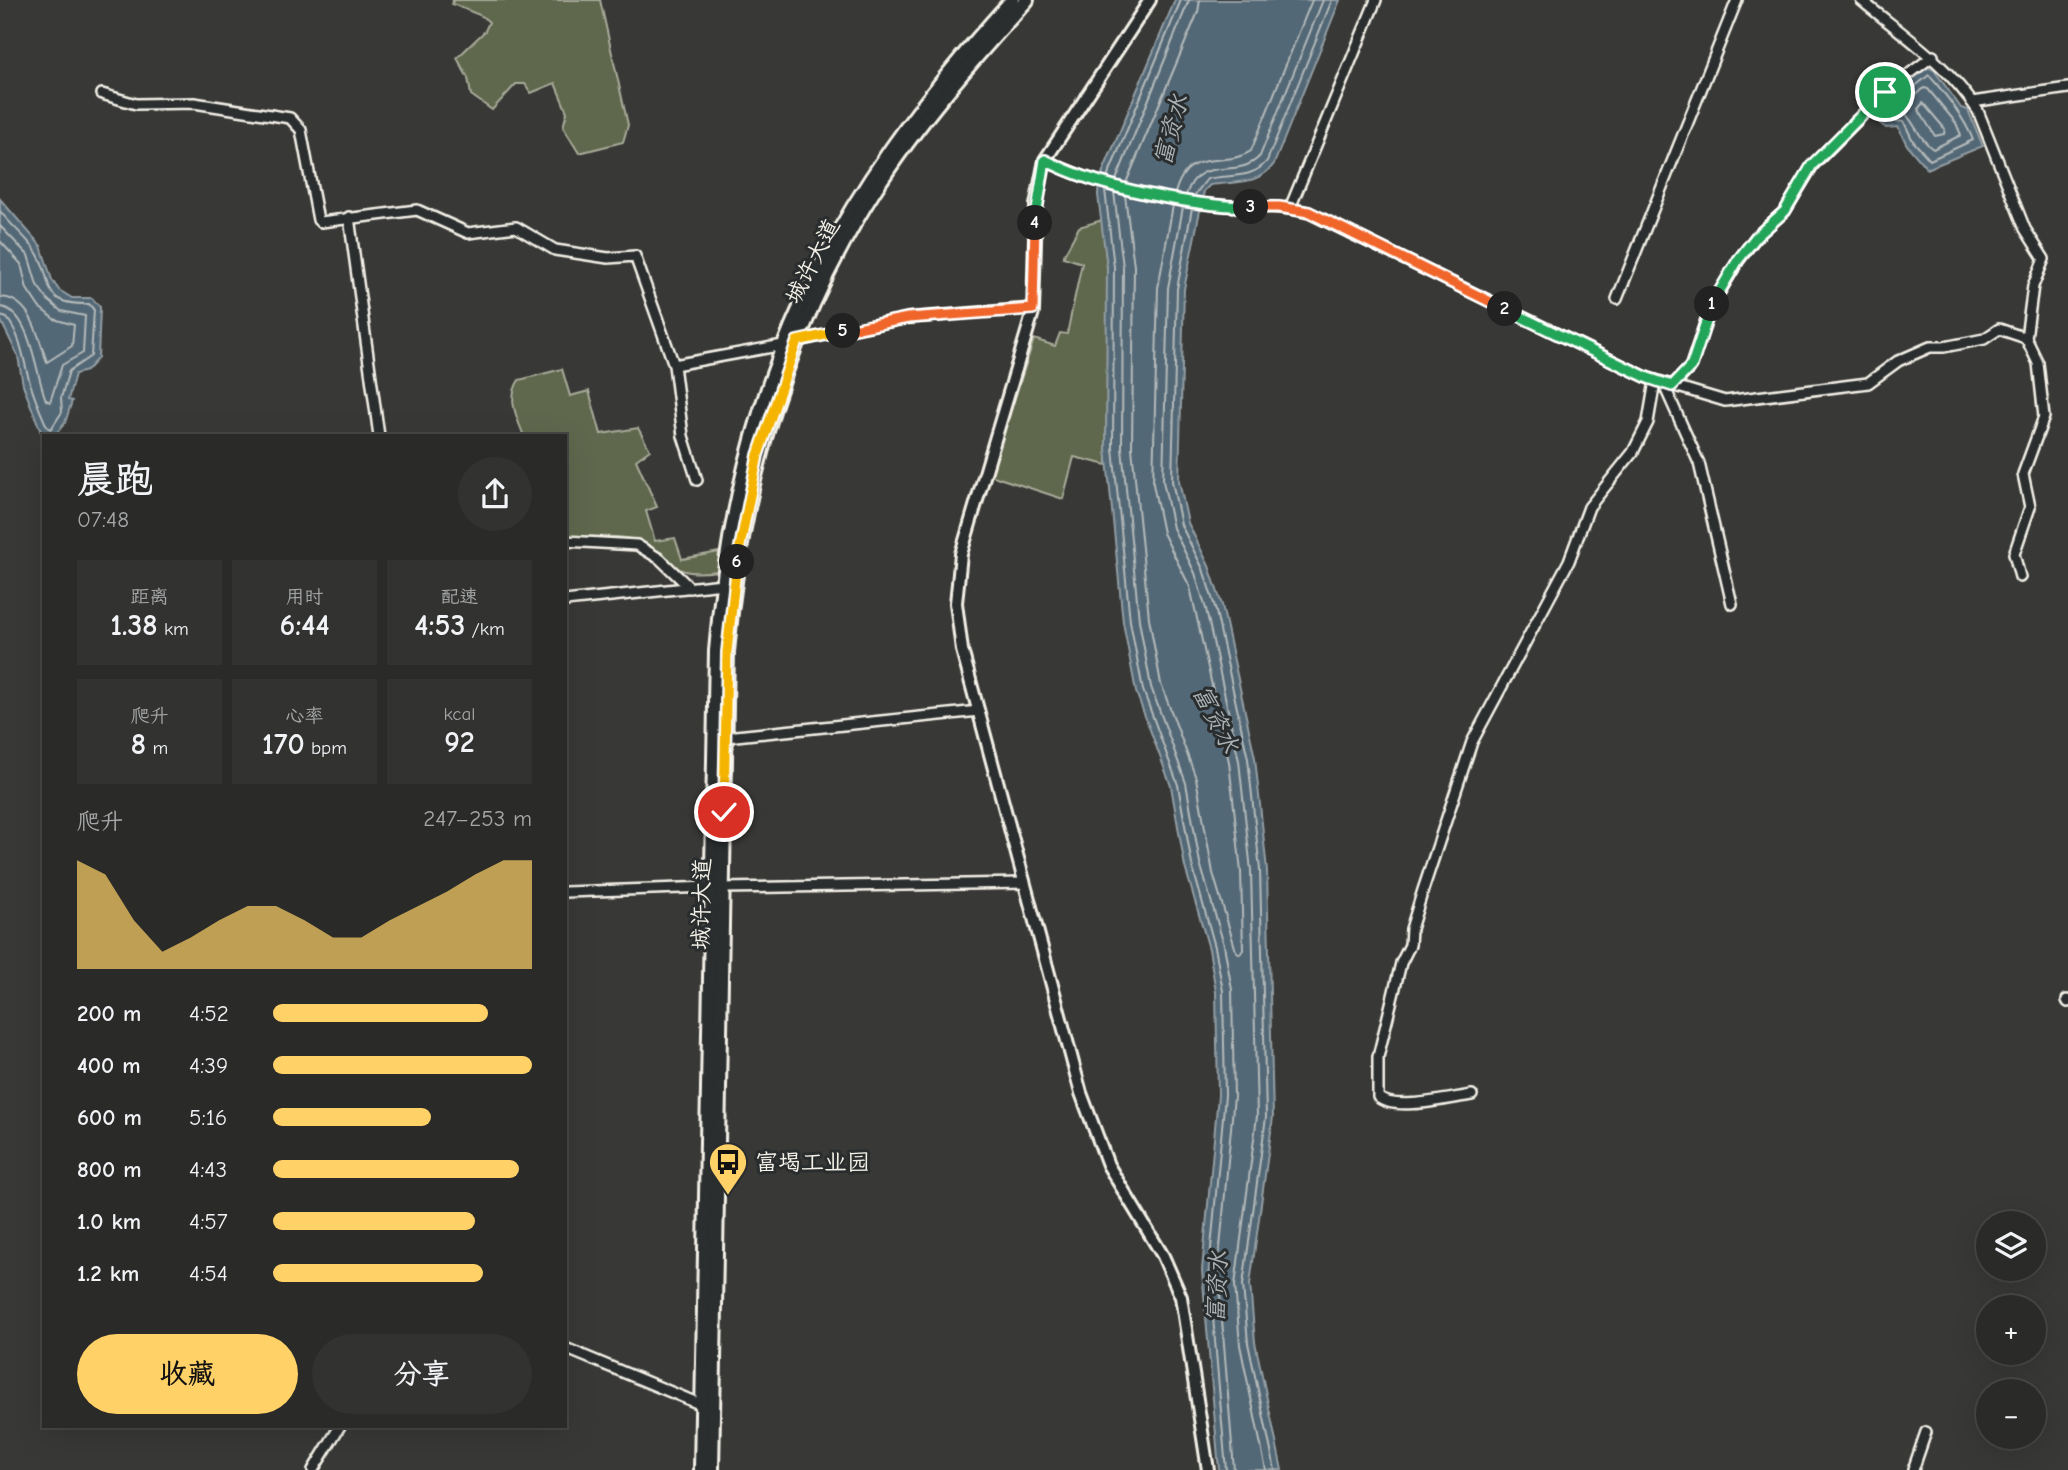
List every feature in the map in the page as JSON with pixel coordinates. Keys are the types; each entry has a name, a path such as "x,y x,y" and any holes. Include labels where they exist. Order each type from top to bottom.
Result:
{"main road":[{"name":"城许大道","path":"712,1470 717,888 716,651 723,584 748,452 783,345 828,248 870,177 936,86 1012,0"},
{"name":"城许大道","path":"701,1470 717,888 731,614 744,517 767,424 797,341 832,265 874,191 953,83 1027,0"}],"street":[{"path":"1150,0 1045,160 1036,205 1033,309 965,536 956,595 959,634 1072,1064 1108,1165 1163,1256 1181,1297 1208,1470"},
{"path":"1290,208 1376,0"},
{"path":"1617,299 1737,0"},
{"path":"1861,0 1933,56 1972,102 2025,229 2044,259 2033,286 2026,338 2038,363 2044,417 2023,474 2030,507 2014,554 2020,577"},
{"path":"1472,1095 1403,1104 1387,1103 1378,1097 1378,1057 1401,963 1408,952 1415,916 1472,742 1569,561 1590,508 1633,452 1664,383 1692,365 1710,308 1738,260 1756,237 1785,211 1812,165 1885,92 1933,56"},
{"path":"1972,102 2068,88"},
{"path":"102,94 136,104 194,103 290,117 301,130 318,220 417,210 467,233 516,227 555,250 608,258 635,256 674,365 683,436 696,480"},
{"path":"1045,160 1097,181 1205,204 1290,208 1329,221 1664,383 1725,401 1838,389 1868,383 1898,361 1930,347 1984,339 1999,329 2026,338"},
{"path":"349,217 379,434"},
{"path":"797,341 908,318 1033,309"},
{"path":"674,365 783,345"},
{"path":"1664,383 1699,463 1732,604"},
{"path":"567,541 638,545 660,559 690,588"},
{"path":"567,601 723,584"},
{"path":"726,737 979,711"},
{"path":"567,892 1025,883"},
{"path":"567,1349 702,1405"},
{"path":"313,1470 339,1428"},
{"path":"1913,1470 1926,1432"}],"green space":[{"path":"453,0 600,0 628,125 623,142 579,153 563,127 567,112 555,83 531,93 525,84 516,84 492,110 471,95 468,78 457,58 485,31 489,22 482,16 452,4"},
{"path":"1102,220 1107,267 1107,465 1074,457 1063,499 990,475 1034,339 1055,346 1060,333 1067,334 1082,263 1063,257 1079,227"},
{"path":"562,369 570,396 589,391 601,434 638,428 650,450 636,460 657,507 646,511 655,541 675,538 682,559 719,552 717,571 687,572 671,564 650,546 638,541 611,537 567,536 567,434 523,434 513,400 519,380"}],"water":[{"name":"富资水","path":"1175,0 1340,0 1274,164 1261,176 1210,185 1204,191 1184,289 1179,481 1188,523 1209,566 1222,605 1255,758 1267,870 1273,1117 1250,1284 1255,1342 1282,1470 1219,1470 1202,1270 1218,1095 1216,992 1209,949 1185,867 1171,786 1136,692 1123,622 1106,449 1107,267 1098,195 1099,181"},
{"path":"1928,67 1934,70 1961,108 1968,110 1983,146 1927,169 1907,145 1898,127 1886,128 1871,116 1874,109"},
{"path":"0,199 41,246 52,280 59,290 72,298 92,298 100,307 98,358 86,371 75,374 68,400 72,401 65,423 56,434 41,432 23,385 18,356 0,319"}],"place":[{"name":"富堨工业园","path":"728,1196"}],"route":[{"path":"724,812 727,652 739,547 758,455 797,341 908,318 1033,309 1036,205 1045,160 1064,170 1097,181 1205,204 1279,207 1309,212 1497,306 1648,378 1672,386 1692,365 1710,308 1738,260 1756,237 1785,211 1812,165 1832,142 1885,92"}]}
